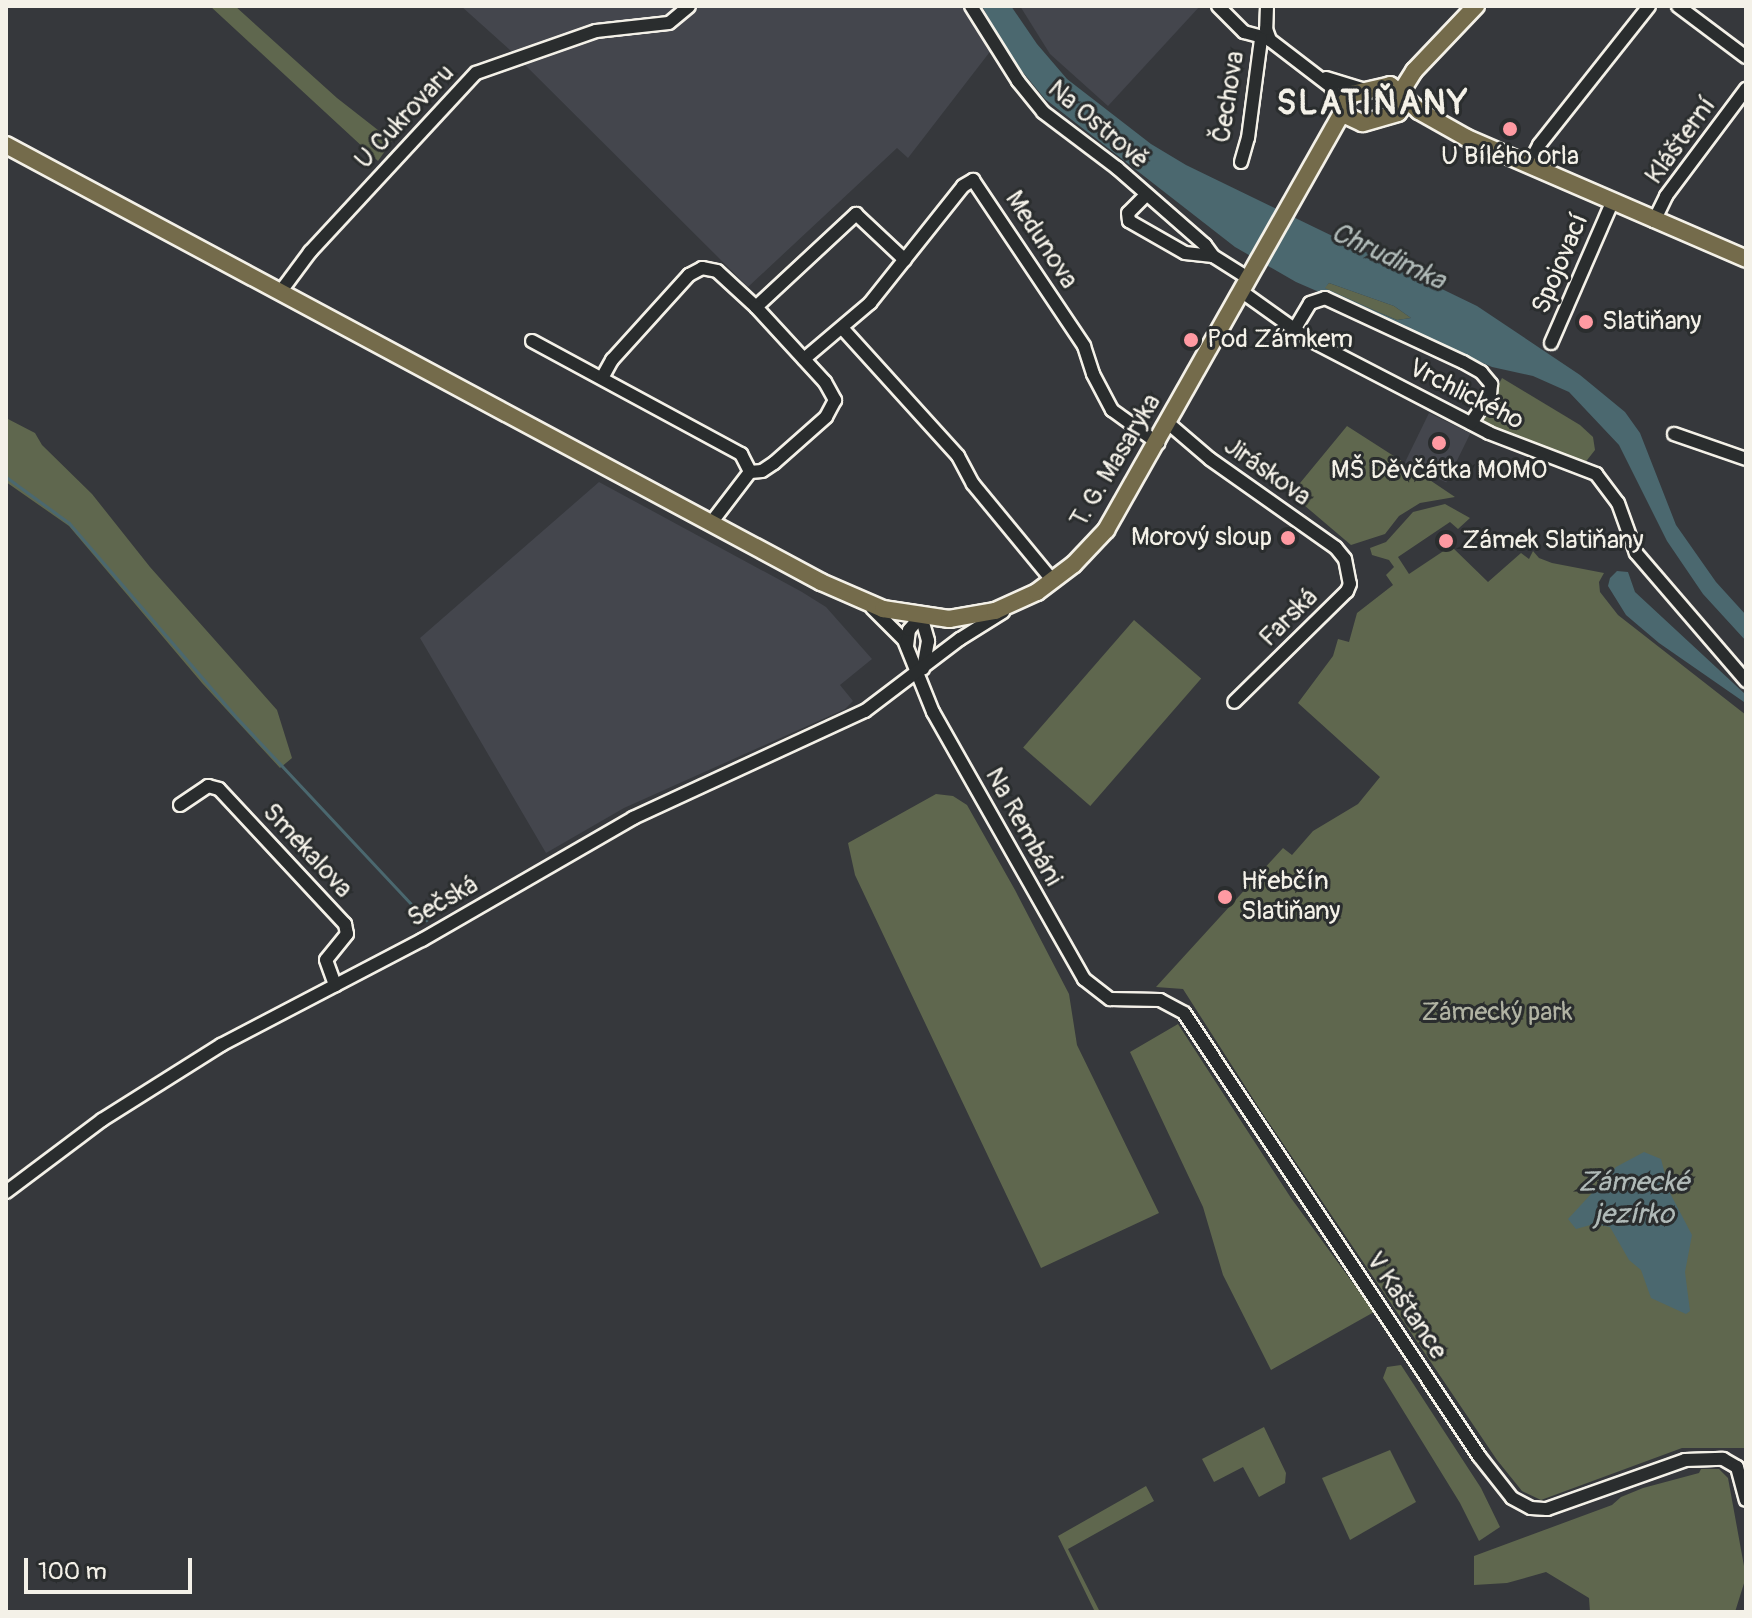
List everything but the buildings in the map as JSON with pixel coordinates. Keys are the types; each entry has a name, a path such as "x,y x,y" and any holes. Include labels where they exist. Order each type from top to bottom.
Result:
{"main road":[{"path":"1384,118 1400,112 1409,77 1476,6"},
{"path":"1372,89 1397,75 1460,22"},
{"name":"T. G. Masaryka","path":"6,145 855,599 921,616 977,616 1037,592 1100,538 1158,443 1352,94 1393,85 1419,111 1467,138 1746,259"},
{"path":"1344,108 1351,120 1362,123"},
{"name":"T. G. Masaryka","path":"1308,178 1344,134 1362,123 1403,118 1467,138"}],"street":[{"name":"U Cukrovaru","path":"281,291 310,252 476,73 596,31 669,23 689,6"},
{"name":"Na Ostrově","path":"971,6 998,52 1036,104 1146,195 1213,256 1247,281"},
{"path":"1218,6 1244,32 1265,38 1333,89 1344,108"},
{"name":"Čechova","path":"1241,162 1265,38 1267,6"},
{"path":"1528,166 1539,145 1649,6"},
{"path":"1678,6 1746,57"},
{"path":"1304,66 1343,85 1372,89"},
{"name":"Klášterní","path":"1654,221 1666,196 1746,89"},
{"name":"Medunova","path":"804,359 870,303 963,186 974,181 1084,346 1096,380 1114,413 1158,443"},
{"name":"Na Ostrově","path":"1146,195 1128,213 1129,221 1185,253 1213,256"},
{"name":"Spojovací","path":"1551,343 1612,203"},
{"path":"756,307 856,214 905,260"},
{"path":"602,378 612,360 698,270 717,271 756,307 829,387 835,405 774,463 762,471 750,472"},
{"name":"Vrchlického","path":"1247,281 1294,330 1515,445 1570,462 1601,478 1618,503 1640,558 1746,681"},
{"path":"1294,330 1310,303 1325,298 1463,362 1481,372 1491,384 1490,395 1471,423"},
{"path":"843,329 958,456 971,481 1053,581"},
{"path":"532,341 740,453 748,461 750,472 711,523"},
{"name":"Jiráskova","path":"1168,423 1210,459 1343,554"},
{"path":"1674,434 1742,458"},
{"name":"Farská","path":"1234,702 1347,591 1349,579 1343,554"},
{"name":"Sečská","path":"6,1192 154,1085 422,940 633,818 853,717 919,672 966,634 1037,592"},
{"path":"855,599 882,615 899,632 919,672"},
{"path":"908,649 908,634 921,616"},
{"path":"919,672 928,645 921,616"},
{"name":"Na Rembáni","path":"919,672 933,712 1079,973 1100,995"},
{"name":"Smekalova","path":"180,805 204,787 215,787 345,924 347,934 326,960 335,985"},
{"name":"V Kaštance","path":"1100,995 1116,1000 1160,1000 1184,1013 1479,1456 1516,1502 1531,1508 1555,1507 1654,1469 1699,1458 1723,1459 1741,1464"},
{"path":"1741,1464 1746,1500"}],"shaded area":[{"path":"461,6 966,6 993,53 989,53 908,158 897,148 748,287 510,50"},
{"path":"1020,6 1200,6 1108,106 1050,54"},
{"name":"MŠ Děvčátka MOMO","path":"1429,413 1470,433 1446,483 1405,462"},
{"path":"599,482 826,607 872,659 840,685 853,701 845,709 624,808 546,853 420,638"}],"green space":[{"path":"210,6 235,6 337,98 392,141 378,161"},
{"path":"1329,283 1394,306 1411,318 1397,320 1378,312 1324,288"},
{"path":"1502,378 1580,425 1593,437 1595,450 1584,464 1479,423"},
{"path":"6,418 35,433 42,445 92,494 150,567 277,710 292,758 280,768 202,683 69,526 6,482"},
{"path":"1347,426 1455,497 1420,503 1399,516 1385,534 1351,545 1291,494"},
{"name":"Zámecký park","path":"1445,504 1470,518 1458,529 1450,522 1398,557 1409,574 1451,546 1488,582 1521,553 1529,559 1533,551 1539,558 1552,563 1604,573 1599,582 1600,592 1618,615 1746,715 1746,1448 1682,1448 1541,1500 1522,1491 1497,1460 1261,1111 1183,989 1156,987 1283,848 1292,855 1313,831 1358,804 1380,777 1298,703 1333,656 1338,639 1349,642 1357,613 1393,585 1386,575 1394,567 1389,560 1372,555 1370,548 1386,542 1413,512"},
{"path":"1134,620 1201,678 1090,806 1023,748"},
{"path":"936,794 953,796 967,805 1015,890 1069,994 1077,1045 1159,1213 1041,1268 855,875 848,843"},
{"path":"1178,1024 1291,1198 1374,1312 1271,1370 1223,1275 1203,1207 1130,1052"},
{"path":"1401,1365 1481,1488 1500,1527 1479,1541 1460,1503 1383,1378 1387,1367"},
{"path":"1264,1427 1286,1473 1285,1483 1259,1497 1243,1467 1214,1482 1202,1459"},
{"path":"1390,1450 1416,1502 1350,1540 1322,1478"},
{"path":"1701,1469 1719,1469 1728,1478 1746,1577 1735,1612 1590,1612 1589,1598 1546,1572 1507,1583 1474,1585 1474,1556 1612,1505 1621,1497 1643,1488 1699,1473"},
{"path":"1146,1486 1154,1501 1068,1549 1100,1612 1095,1612 1058,1536"}],"water":[{"path":"982,6 1011,6 1037,44 1067,79 1151,144 1186,165 1477,306 1580,375 1625,412 1640,433 1676,525 1716,582 1746,615 1746,641 1703,594 1667,541 1619,445 1569,392 1533,376 1492,367 1296,282 1235,247 1045,99 1011,58","holes":["1329,283 1394,306 1411,318 1397,320 1325,288"]},
{"path":"1617,571 1628,572 1635,592 1745,694 1744,702 1659,643 1626,615 1608,586 1610,578"},
{"name":"Zámecké jezírko","path":"1644,1152 1661,1159 1670,1193 1692,1235 1685,1272 1690,1311 1686,1314 1651,1298 1641,1270 1629,1260 1610,1227 1594,1224 1576,1229 1568,1219 1616,1167"}],"waterway":[{"path":"6,477 69,523 237,718 426,920"}],"place":[{"name":"U Bílého orla","path":"1510,129"},
{"name":"Slatiňany","path":"1586,322"},
{"name":"Pod Zámkem","path":"1191,340"},
{"name":"MŠ Děvčátka MOMO","path":"1439,443"},
{"name":"Morový sloup","path":"1288,538"},
{"name":"Zámek Slatiňany","path":"1446,541"},
{"name":"Hřebčín Slatiňany","path":"1225,897"}],"district":[{"name":"SLATIŇANY","path":"1373,104"}],"water label":[{"name":"Chrudimka","path":"1388,257"}]}
